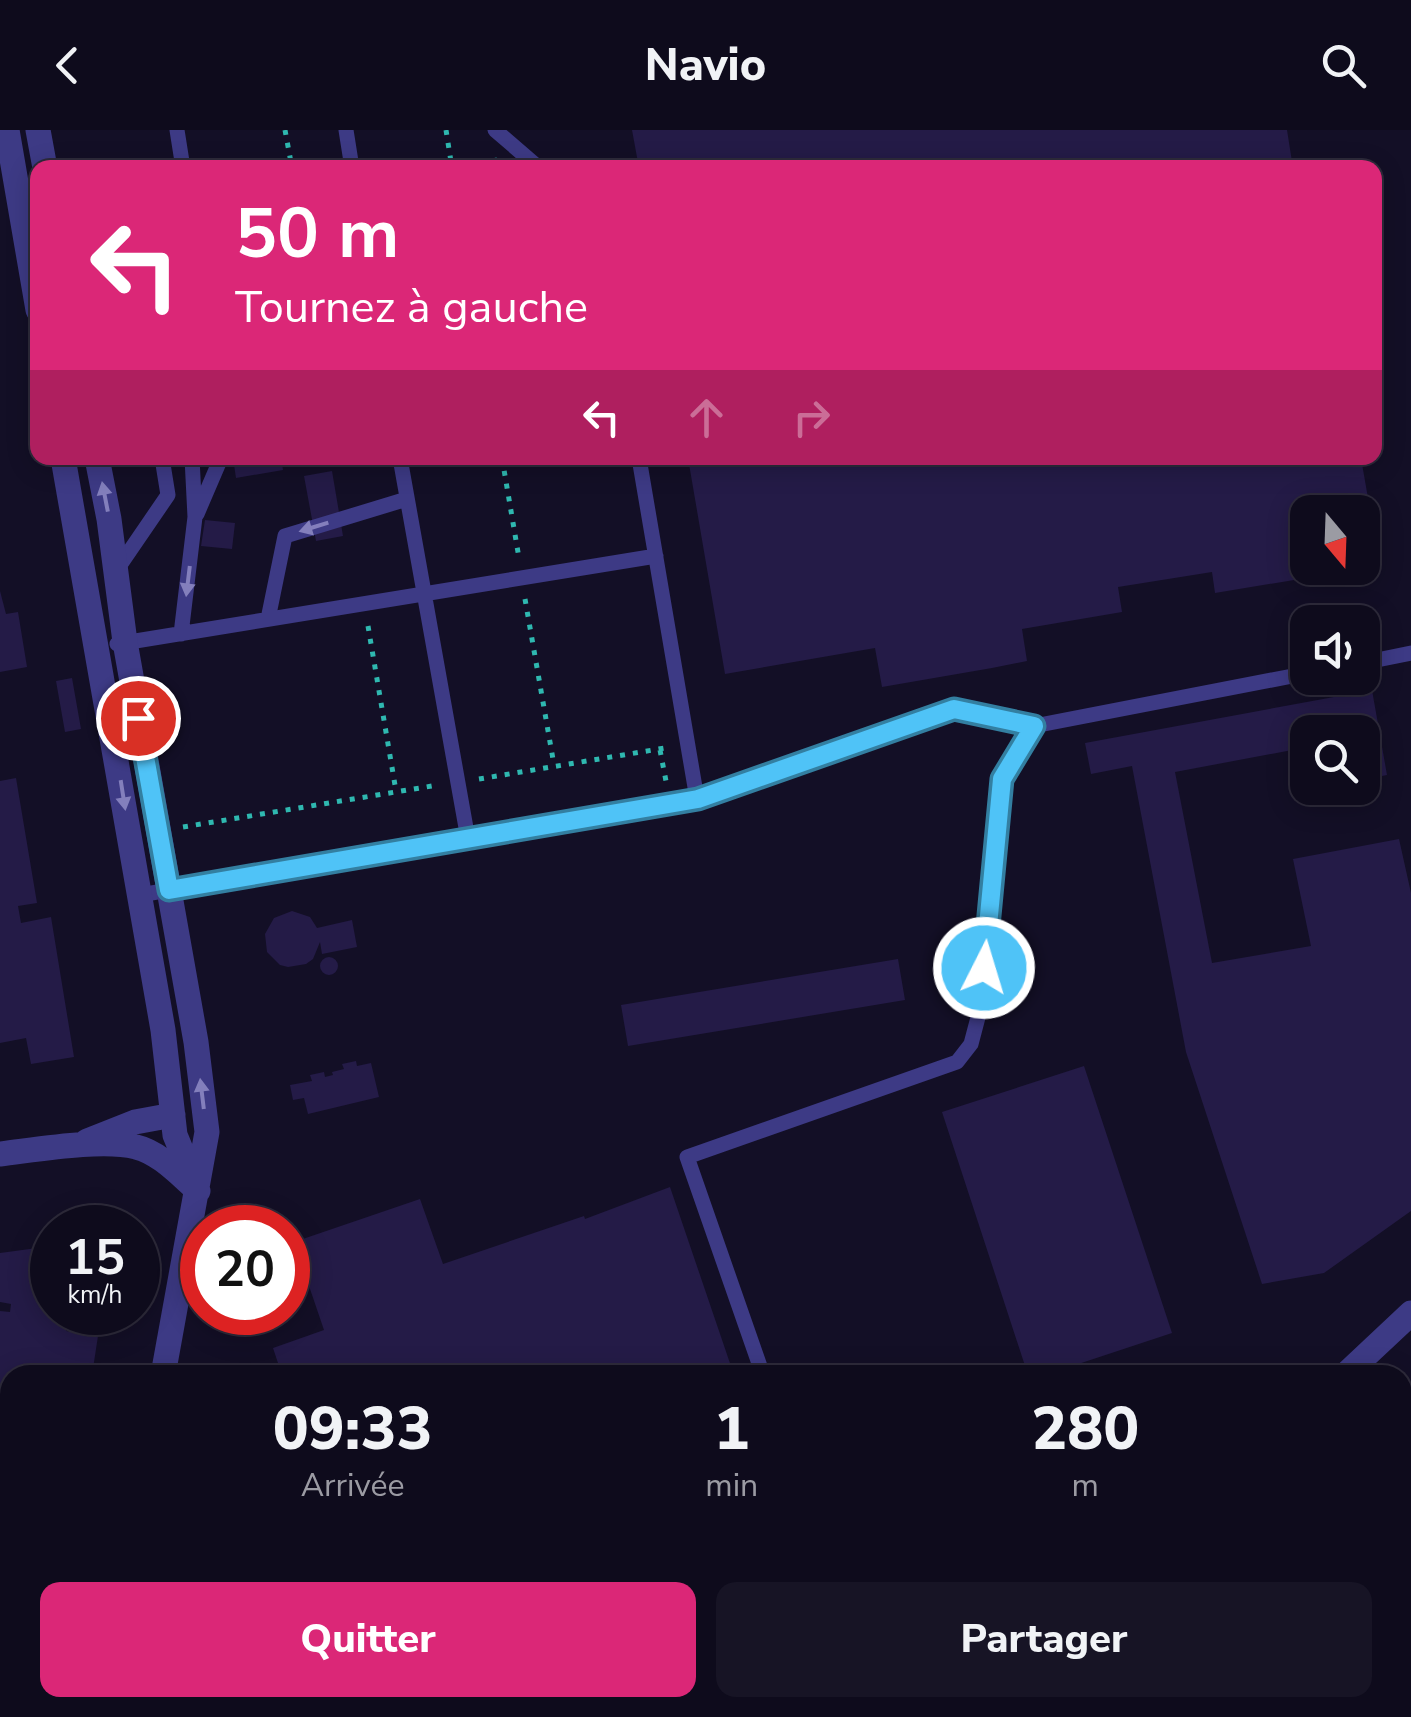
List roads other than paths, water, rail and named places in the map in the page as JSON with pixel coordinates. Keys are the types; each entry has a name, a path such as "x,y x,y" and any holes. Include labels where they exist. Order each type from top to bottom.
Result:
{"street":[{"path":"7,130 30,262"},
{"path":"38,130 44,160"},
{"path":"64,465 163,1030 175,1135 198,1191"},
{"path":"98,465 124,642 196,1042 207,1132 165,1365"},
{"path":"78,1145 135,1122 173,1115"},
{"path":"0,1154 78,1145 136,1146 161,1159 198,1191"},
{"path":"1356,1365 1411,1313"}],"lane":[{"path":"177,130 182,160"},
{"path":"346,130 351,160"},
{"path":"495,130 531,160"},
{"path":"116,571 168,495 163,465"},
{"path":"181,634 195,517 192,465"},
{"path":"195,517 217,465"},
{"path":"401,465 468,839"},
{"path":"640,465 698,799"},
{"path":"268,620 284,536 408,499"},
{"path":"98,647 656,556"},
{"path":"1380,660 1411,654"},
{"path":"140,896 698,799 954,709 1034,726 1290,676"},
{"path":"760,1365 687,1157 957,1062 971,1044 980,1006 1002,779 1034,726"}]}
